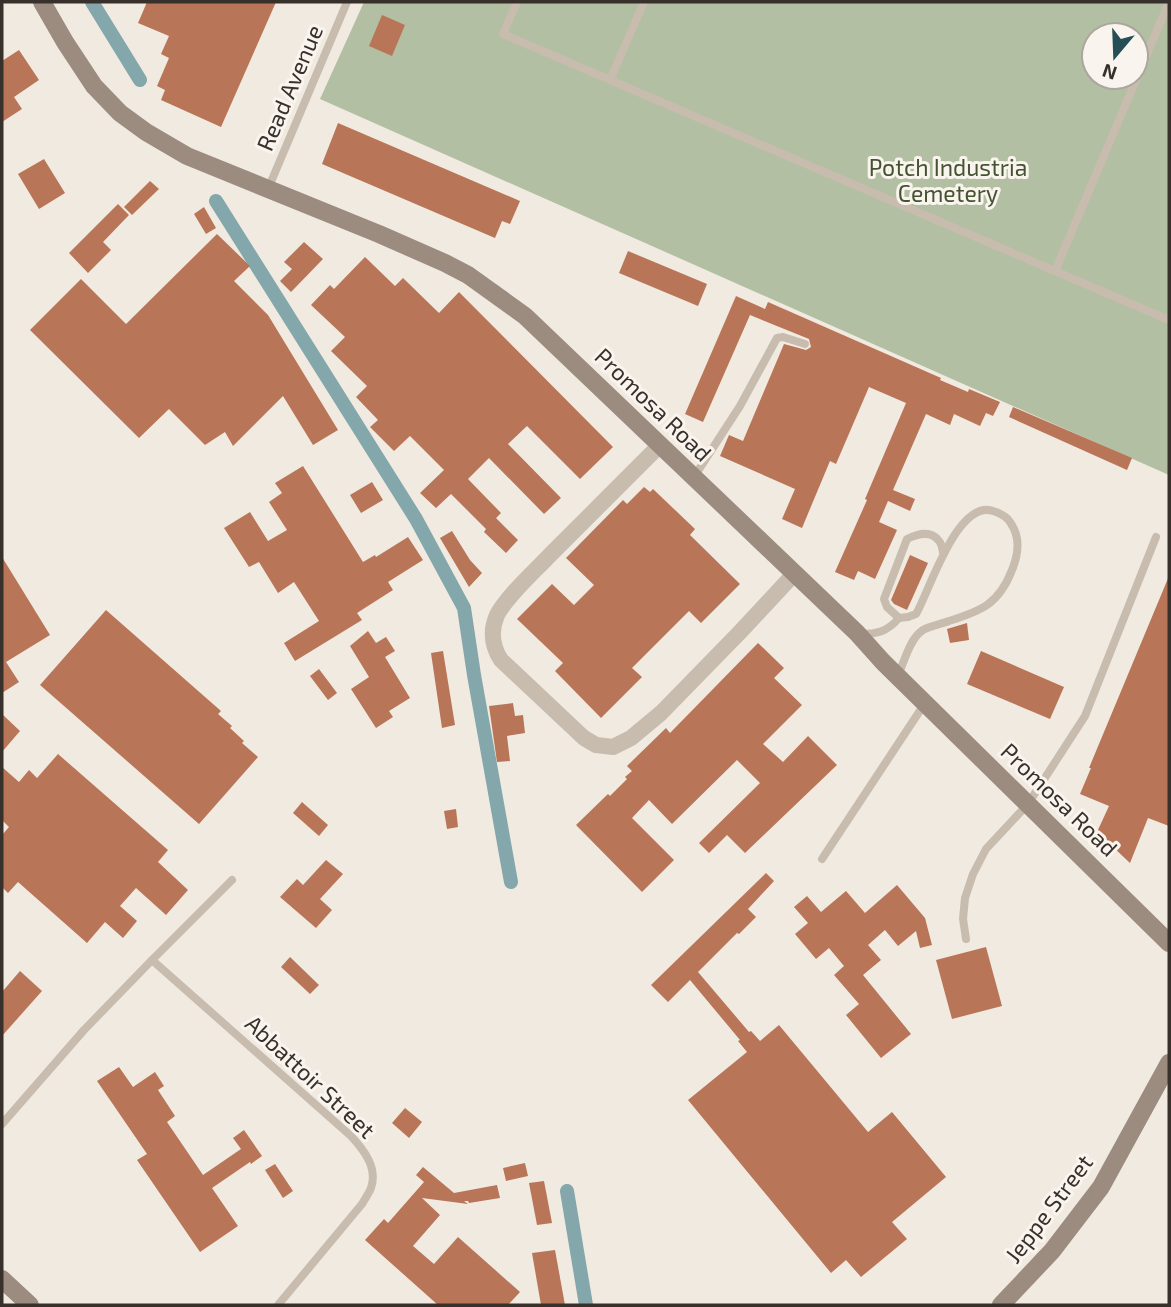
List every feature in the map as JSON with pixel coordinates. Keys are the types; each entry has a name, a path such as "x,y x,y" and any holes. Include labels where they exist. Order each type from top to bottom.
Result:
{"street":[{"name":"Promosa Road","path":"42,2 94,86 120,113 146,132 187,156 379,233 468,275 525,316 857,634 1169,943"},
{"path":"660,445 541,565 497,615 492,633 501,660 557,714 596,746 613,747 624,743 661,713 794,574"},
{"name":"Jeppe Street","path":"1001,1305 1052,1251 1101,1188 1169,1063"},
{"path":"2,1279 30,1305"}],"lane":[{"name":"Read Avenue","path":"268,189 347,2"},
{"path":"517,2 503,34 1169,320"},
{"path":"610,80 644,2"},
{"path":"1055,271 1167,3"},
{"path":"694,477 740,406 777,338 783,337 805,344"},
{"path":"857,634 883,632 899,618 916,614 943,552 964,522 979,512 992,510 1009,519 1018,537 1016,562 1006,586 994,600 973,614 924,629 914,638 898,676"},
{"path":"899,618 887,607 884,599 907,539 916,534 928,534 939,541 943,552"},
{"path":"966,939 963,919 965,898 973,874 986,849 1028,804 1085,716 1156,537"},
{"path":"822,859 925,703"},
{"path":"2,1124 84,1030 232,880"},
{"name":"Abbattoir Street","path":"152,960 351,1136 363,1150 372,1169 372,1186 362,1203 278,1305"}],"green space":[{"name":"Potch Industria Cemetery","path":"364,2 1169,2 1169,475 320,99"}],"building":[{"path":"147,2 276,2 221,127 161,100 165,90 157,86 169,58 161,54 169,36 138,23"},
{"path":"382,15 405,25 392,56 369,46"},
{"path":"19,50 39,80 14,97 22,109 2,122 2,61"},
{"path":"338,123 520,201 510,224 502,221 495,238 322,164"},
{"path":"44,159 65,193 39,209 18,174"},
{"path":"150,181 159,189 132,215 124,207"},
{"path":"118,204 129,215 103,242 111,250 88,273 69,253"},
{"path":"204,207 216,228 206,234 194,214"},
{"path":"217,234 250,266 234,281 268,315 338,430 313,445 283,396 233,446 225,432 205,445 169,409 139,438 30,330 81,279 126,324"},
{"path":"304,242 323,259 291,292 280,281 292,269 284,262"},
{"path":"628,251 707,284 698,306 619,273"},
{"path":"365,257 395,286 403,278 439,313 459,292 613,447 580,479 527,426 508,444 561,498 544,514 489,458 468,479 501,513 496,518 518,540 506,553 451,494 436,508 420,493 444,470 410,436 394,451 370,427 378,420 356,397 367,386 331,351 345,337 311,305 330,285 334,289"},
{"path":"736,296 765,309 768,302 941,378 940,380 1000,402 993,416 986,413 980,426 954,414 950,425 926,414 893,490 915,499 910,511 888,501 879,522 897,530 875,579 858,571 854,580 835,572 906,403 869,387 836,464 830,461 802,528 782,519 795,489 720,456 729,435 743,441 784,344 806,350 811,347 809,339 750,315 703,422 685,414"},
{"path":"1013,407 1132,458 1127,470 1009,417"},
{"path":"303,466 363,562 408,537 423,560 388,582 393,590 357,613 362,620 295,661 284,643 319,621 294,582 278,593 259,562 249,567 224,528 250,512 268,541 287,530 269,502 282,493 275,483"},
{"path":"372,482 383,500 361,513 350,495"},
{"path":"644,487 650,492 653,489 695,529 690,535 740,584 701,623 689,611 632,668 642,677 601,718 555,671 563,663 517,619 552,584 574,605 594,585 566,558 623,500 627,504"},
{"path":"452,531 470,560 482,573 469,587 440,538"},
{"path":"910,555 928,563 907,610 891,600"},
{"path":"2,557 50,635 6,662 19,682 2,693"},
{"path":"1169,576 1169,826 1148,818 1130,863 1097,832 1109,806 1080,794"},
{"path":"106,610 221,711 218,714 232,726 230,728 244,741 242,743 258,757 199,824 40,685"},
{"path":"967,623 969,640 950,643 947,629"},
{"path":"368,631 376,643 386,637 395,651 385,657 410,698 389,711 393,717 376,728 351,689 369,677 350,646"},
{"path":"758,643 784,668 774,678 802,705 763,744 783,762 808,736 837,765 745,853 727,835 709,853 699,843 760,783 737,760 672,824 649,800 632,818 674,860 642,892 576,825 627,779 625,777 632,771 627,766 666,728 670,733"},
{"path":"443,651 455,725 442,728 431,653"},
{"path":"981,651 1064,687 1050,719 967,684"},
{"path":"319,669 337,693 328,700 310,676"},
{"path":"513,703 515,716 523,715 525,733 507,736 510,761 497,762 489,706"},
{"path":"2,714 20,731 2,752"},
{"path":"58,754 168,850 158,862 188,890 166,915 136,888 120,906 137,921 123,938 105,922 87,943 18,882 8,893 2,887 2,835 9,827 2,820 2,767 19,782 29,770 37,778"},
{"path":"302,802 328,825 319,836 293,813"},
{"path":"456,809 458,827 447,829 444,811"},
{"path":"326,860 343,874 320,899 332,910 316,928 280,897 297,879 303,885"},
{"path":"766,873 774,881 748,909 756,917 698,972 749,1032 760,1041 779,1025 868,1132 892,1112 946,1177 892,1222 907,1239 861,1277 846,1260 831,1273 688,1100 747,1052 738,1041 740,1040 690,980 668,1002 651,985"},
{"path":"897,885 925,918 932,945 920,948 916,931 898,946 885,930 868,945 881,960 863,975 911,1034 881,1058 846,1015 859,1004 834,975 844,966 829,948 816,959 795,934 808,923 794,907 807,896 821,912 846,891 865,913"},
{"path":"986,947 1002,1006 952,1019 936,960"},
{"path":"290,957 319,985 310,994 281,967"},
{"path":"20,971 42,991 2,1036 2,992"},
{"path":"119,1067 133,1087 155,1072 164,1086 158,1090 175,1116 167,1122 203,1175 241,1149 233,1138 244,1130 262,1156 212,1188 238,1226 200,1252 137,1160 147,1154 97,1081"},
{"path":"405,1108 422,1122 409,1138 392,1123"},
{"path":"525,1163 528,1176 506,1181 503,1168"},
{"path":"275,1164 293,1191 283,1198 265,1170"},
{"path":"423,1167 454,1193 497,1185 500,1198 469,1203 464,1201 468,1204 422,1198 440,1215 413,1246 434,1264 458,1237 520,1292 508,1305 438,1305 365,1240 384,1219 388,1223 424,1182 416,1175"},
{"path":"544,1181 552,1223 537,1225 529,1183"},
{"path":"555,1250 565,1305 541,1305 532,1253"}],"waterway":[{"path":"92,2 140,80"},
{"path":"216,201 416,519 464,608 511,882"},
{"path":"567,1191 586,1305"}]}
